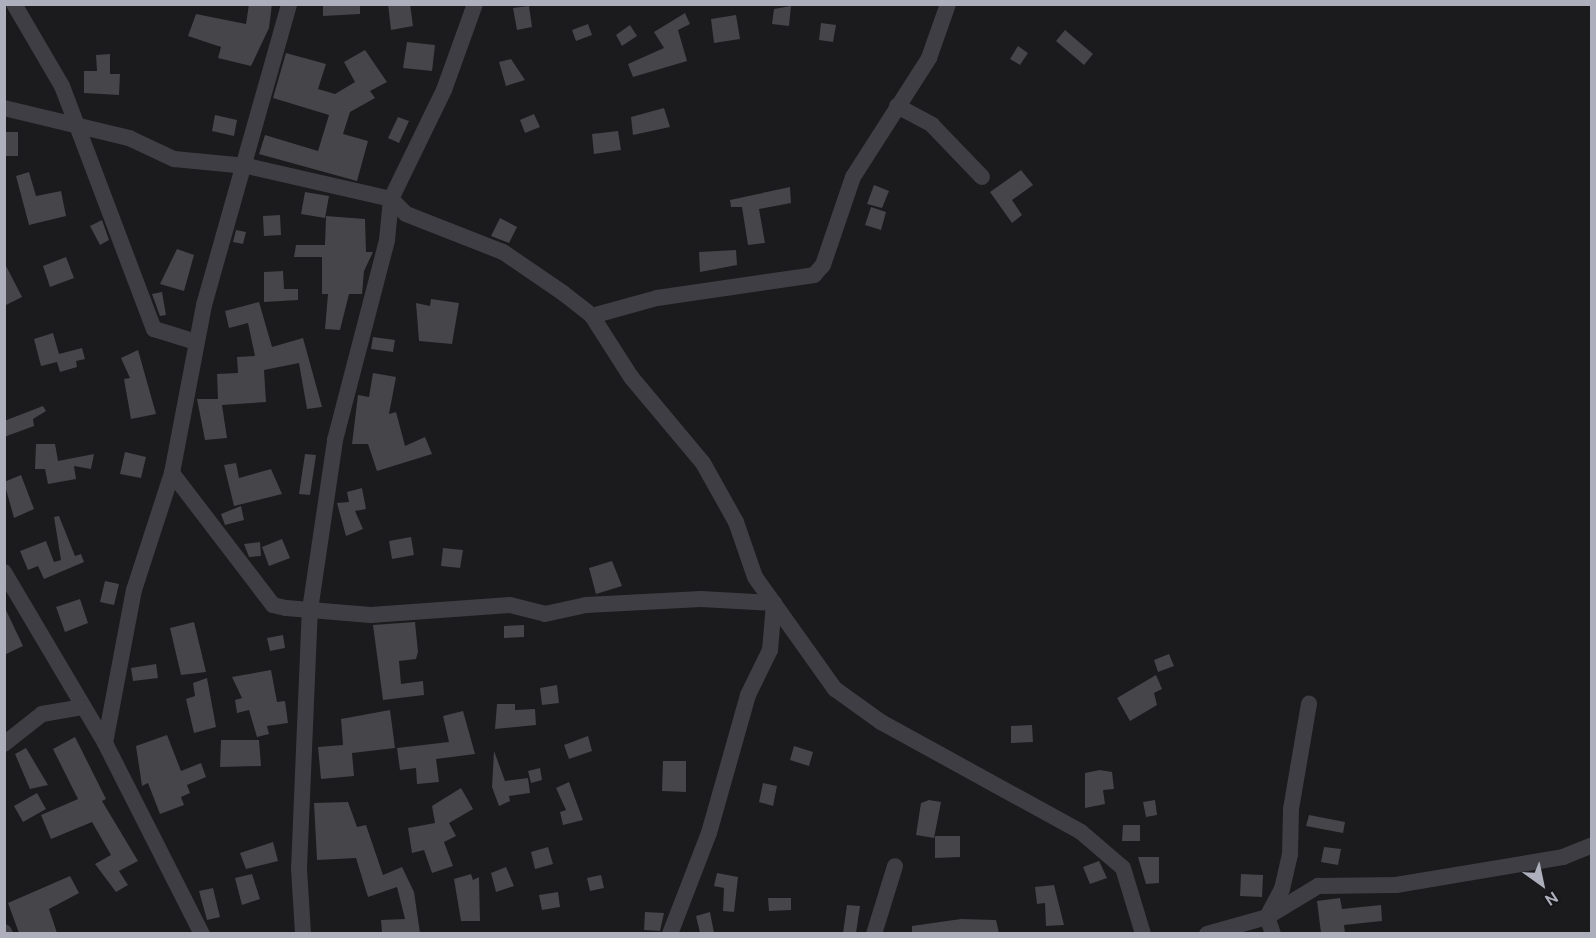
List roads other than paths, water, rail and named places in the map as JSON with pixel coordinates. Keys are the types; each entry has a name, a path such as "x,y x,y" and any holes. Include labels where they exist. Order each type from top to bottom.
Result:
{"street":[{"path":"14,4 62,86 154,329 196,342"},
{"path":"105,743 134,590 172,473 196,342 247,166 289,4"},
{"path":"303,933 299,869 310,610 335,440 387,240 391,199 444,90 475,4"},
{"path":"592,316 657,298 814,275 824,265 853,177 942,32 948,4"},
{"path":"897,106 932,125 981,177"},
{"path":"4,108 75,122 174,159 247,166 391,199 406,214 503,252 592,316 631,377 708,471 746,542 755,577 835,689 854,705 957,760 1106,851 1123,868 1143,933"},
{"path":"172,473 273,605 310,610 423,614 510,605 545,614 586,605 627,607 701,599 774,603"},
{"path":"4,572 105,743 202,933"},
{"path":"670,933 709,832 748,695 770,650 774,603"},
{"path":"1266,917 1282,889 1290,854 1292,809 1310,704"},
{"path":"4,744 42,714 83,707"},
{"path":"1207,933 1266,917 1318,886 1396,885 1563,857 1592,845"},
{"path":"874,933 895,866"},
{"path":"1266,917 1273,933"}]}
